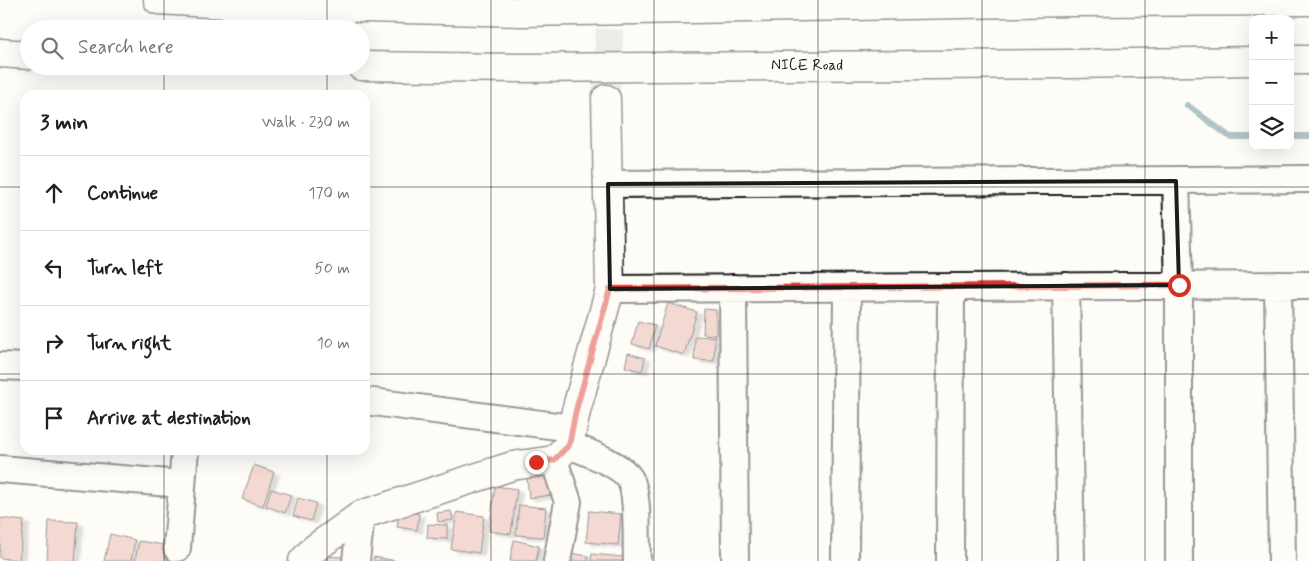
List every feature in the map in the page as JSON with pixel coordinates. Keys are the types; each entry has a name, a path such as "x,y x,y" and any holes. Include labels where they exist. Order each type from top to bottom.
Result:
{"main road":[{"path":"158,0 246,5 522,12 1060,2 1309,1"},
{"path":"0,53 20,54"},
{"path":"1294,60 1309,60"},
{"name":"NICE Road","path":"370,66 522,68 1249,61"},
{"path":"303,561 314,549 361,515 512,466 565,444 610,289 606,98"}],"street":[{"path":"608,184 1309,180"},
{"path":"1176,181 1179,285 1179,561"},
{"path":"610,289 1309,284"},
{"path":"1278,285 1282,561"},
{"path":"1066,286 1071,561"},
{"path":"950,561 951,287"},
{"path":"733,288 735,561"},
{"path":"845,561 847,288"},
{"path":"0,366 20,368"},
{"path":"370,402 565,444 611,464 630,480 635,498 636,561"},
{"path":"557,561 568,502 565,444"},
{"path":"177,548 184,455"},
{"path":"0,469 182,484"},
{"path":"356,561 361,515"}],"highlighted area":[{"path":"1176,181 1179,285 610,289 608,184"}],"building":[{"path":"668,303 697,312 684,355 655,346"},
{"path":"704,309 716,310 716,335 703,334"},
{"path":"638,321 655,325 649,349 632,344"},
{"path":"695,336 715,337 714,361 694,360"},
{"path":"628,353 645,358 642,371 625,367"},
{"path":"254,465 274,472 263,506 242,499"},
{"path":"550,476 551,495 529,498 527,478"},
{"path":"495,486 517,489 511,534 489,531"},
{"path":"271,489 291,495 285,513 266,506"},
{"path":"298,498 316,503 311,521 293,516"},
{"path":"519,505 546,508 543,537 516,535"},
{"path":"399,511 419,514 417,530 397,527"},
{"path":"451,511 453,520 438,522 437,513"},
{"path":"589,511 621,514 618,545 586,542"},
{"path":"457,512 484,516 479,553 451,549"},
{"path":"0,518 24,521 19,560 0,558"},
{"path":"49,521 78,522 75,561 47,561"},
{"path":"428,524 447,525 447,539 427,538"},
{"path":"110,534 135,540 131,561 104,561"},
{"path":"514,540 539,546 536,561 510,561"},
{"path":"139,541 170,546 167,561 135,561"},
{"path":"570,553 588,556 588,561 568,561"},
{"path":"592,554 623,557 623,561 591,561"},
{"path":"328,556 354,558 354,561 328,561"},
{"path":"374,557 397,561 373,561"}],"waterway":[{"path":"1187,105 1230,137 1249,137"},
{"path":"1294,136 1309,136"}],"tunnel":[{"path":"606,99 611,0"}],"route":[{"path":"536,462 554,460 569,445 576,410 610,289 1179,285"}]}
